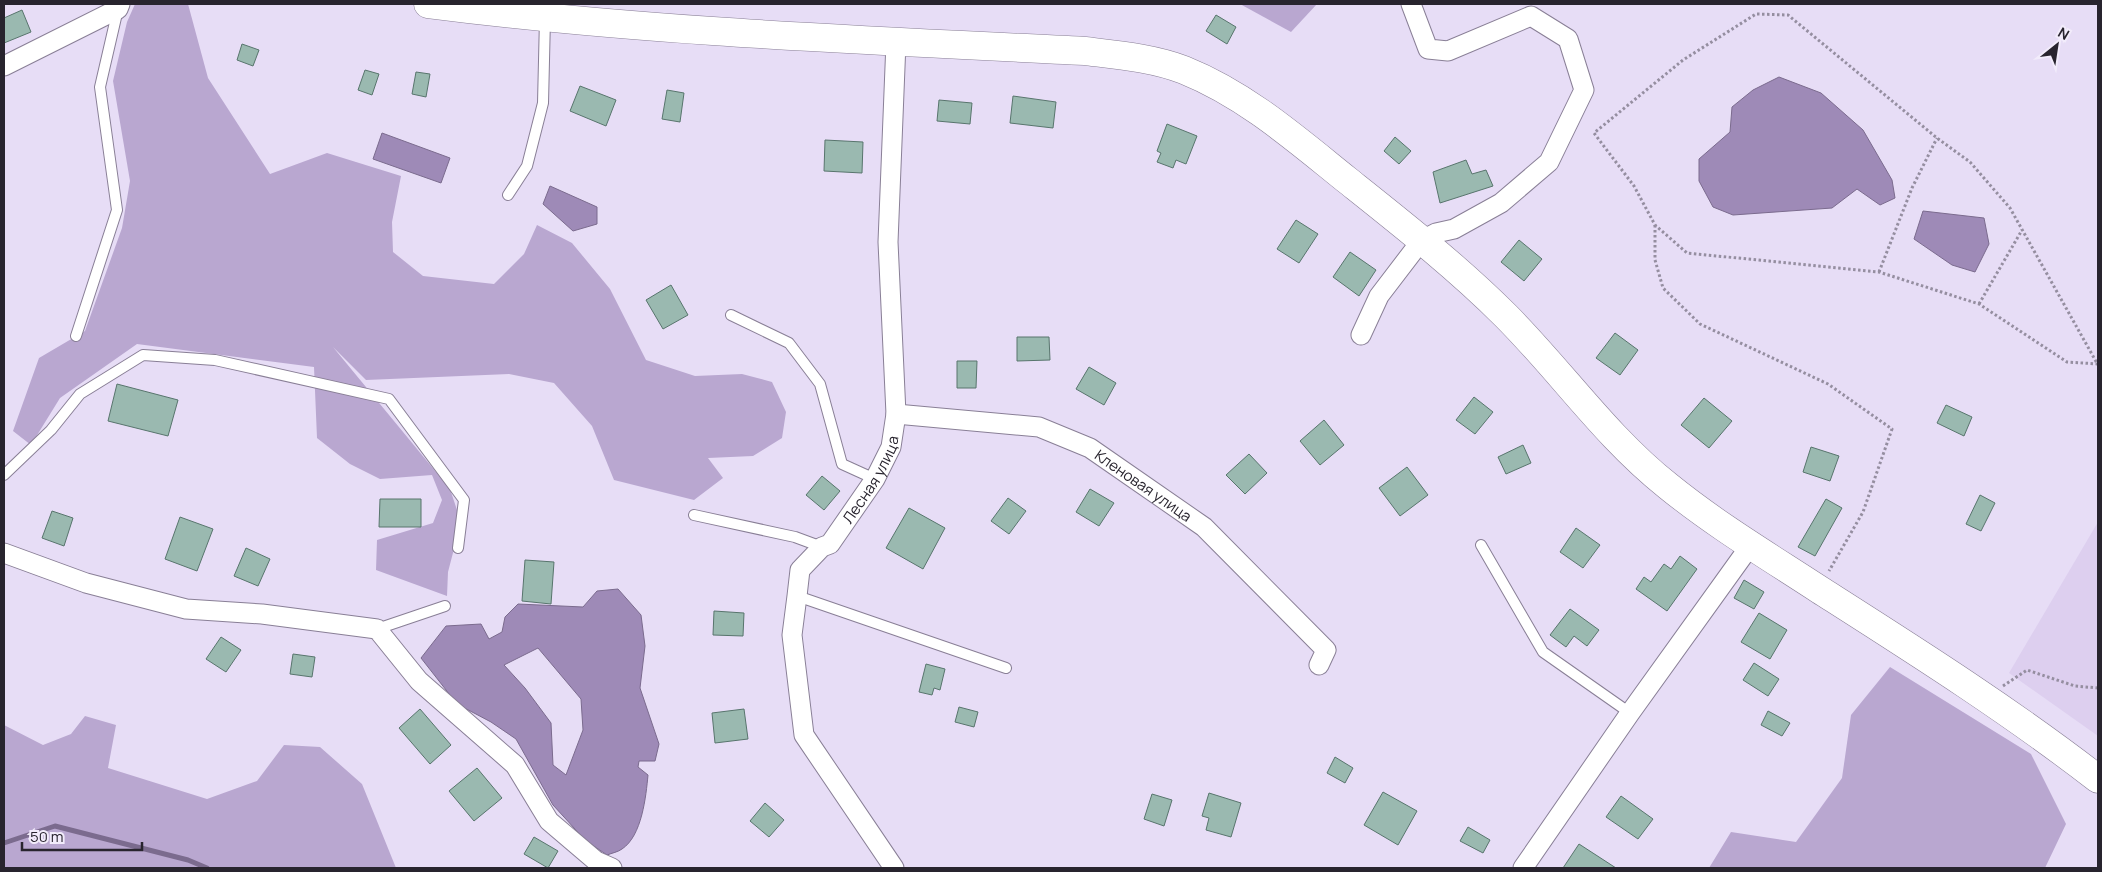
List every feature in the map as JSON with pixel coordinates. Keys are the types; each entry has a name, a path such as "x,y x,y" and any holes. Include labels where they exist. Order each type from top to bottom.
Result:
{"street":[{"path":"428,4 545,17 781,37 1085,51 1131,56 1182,69 1234,94 1282,128 1469,281 1507,317 1620,442 1664,483 1750,546 1818,588 1988,700 2098,779"},
{"path":"1361,335 1379,296 1421,241 1436,233 1454,229 1501,203 1549,162 1584,90 1568,39 1531,16 1448,51 1428,49 1410,4"},
{"path":"4,66 119,6"},
{"name":"Лесная улица","path":"894,868 804,735 792,635 800,570 822,547 830,544 875,480 891,447 896,414 888,242 896,42"},
{"name":"Кленовая улица","path":"896,414 1039,427 1090,448 1204,527 1326,650 1319,665"},
{"path":"1523,868 1750,546"},
{"path":"4,553 86,583 186,609 262,614 377,629 419,680 514,765 549,821 596,861 612,868"}],"lane":[{"path":"76,336 117,210 100,87 119,6"},
{"path":"508,195 527,166 542,102 545,17"},
{"path":"731,315 789,343 820,384 842,464 875,480"},
{"path":"4,475 51,430 80,394 143,355 215,360 389,399 464,500 458,548"},
{"path":"694,515 795,537 822,547"},
{"path":"1481,545 1543,652 1630,714"},
{"path":"796,596 1006,668"},
{"path":"377,629 446,606"}],"path":[{"path":"1756,14 1788,14 1937,138 1970,162 2010,208 2098,365 2068,362 1980,304 1878,272 1687,253 1654,225 1634,186 1594,134 1683,60 1756,14"},
{"path":"1878,272 1912,188 1937,138"},
{"path":"1654,225 1655,260 1662,288 1700,324 1828,384 1892,430 1863,512 1818,588"},
{"path":"1980,304 2022,230"},
{"path":"1988,700 1995,691 2027,670 2075,686 2098,688"}],"shaded area":[{"path":"135,4 188,4 208,78 270,174 327,153 401,176 392,222 393,252 423,276 494,284 524,254 537,225 572,243 610,289 646,360 695,376 742,374 772,382 786,412 782,438 753,456 708,458 723,478 694,500 614,480 592,426 554,383 509,374 366,380 333,347 450,489 461,522 448,572 447,596 376,570 377,540 433,523 442,500 432,475 380,479 350,464 317,438 314,367 137,344 60,398 31,445 13,431 39,358 85,331 122,228 130,181 113,81 127,22"},
{"path":"1240,4 1317,4 1291,32"},
{"path":"1779,77 1821,93 1863,130 1892,180 1895,198 1880,205 1857,189 1832,208 1733,215 1713,207 1699,181 1699,159 1730,132 1732,107 1753,90"},
{"path":"382,133 450,158 441,183 373,159"},
{"path":"550,186 597,207 597,224 573,231 543,204"},
{"path":"1923,211 1984,218 1989,244 1975,272 1952,265 1914,239"},
{"path":"2098,522 2098,736 2009,673"},
{"path":"618,589 641,615 645,646 640,688 659,744 655,761 639,761 638,767 648,775 642,815 634,835 622,849 607,855 585,840 553,805 516,739 491,722 457,704 421,658 446,626 481,624 489,639 502,632 505,617 518,604 583,607 597,591","holes":["538,648 581,699 583,730 566,775 553,765 551,723 525,688 504,665"]},
{"path":"1890,667 2031,754 2066,824 2045,868 1709,868 1731,832 1796,842 1842,778 1851,715"},
{"path":"85,716 116,725 108,768 207,799 257,781 284,745 320,747 362,784 396,868 4,868 4,725 43,745 71,734"}],"building":[{"path":"22,10 31,32 4,43 4,18"},
{"path":"1216,15 1236,27 1227,44 1206,31"},
{"path":"242,44 259,50 253,66 237,60"},
{"path":"365,70 379,74 372,95 358,90"},
{"path":"416,72 430,74 426,97 412,94"},
{"path":"580,86 616,100 606,126 570,111"},
{"path":"667,90 684,93 680,122 662,119"},
{"path":"1013,96 1056,102 1053,128 1010,123"},
{"path":"939,100 972,103 970,124 937,121"},
{"path":"1167,124 1197,136 1186,164 1176,160 1173,168 1157,162 1161,153 1157,151"},
{"path":"1395,137 1411,151 1399,164 1384,151"},
{"path":"825,140 863,142 862,173 824,171"},
{"path":"1466,160 1472,174 1486,170 1493,186 1440,203 1433,172"},
{"path":"1296,220 1318,234 1299,263 1277,249"},
{"path":"1519,240 1542,259 1524,281 1501,262"},
{"path":"1350,252 1376,270 1359,296 1333,277"},
{"path":"671,285 688,315 663,329 646,300"},
{"path":"1615,333 1638,350 1620,375 1596,358"},
{"path":"1017,337 1049,337 1050,360 1017,361"},
{"path":"957,361 977,361 976,388 957,388"},
{"path":"1089,367 1116,383 1104,405 1076,389"},
{"path":"117,384 178,400 168,436 108,421"},
{"path":"1474,397 1493,412 1475,434 1456,420"},
{"path":"1704,398 1732,421 1709,448 1681,425"},
{"path":"1946,405 1972,417 1964,436 1937,423"},
{"path":"1324,420 1344,445 1320,465 1300,441"},
{"path":"1523,445 1531,463 1506,474 1498,457"},
{"path":"1811,447 1839,456 1830,481 1803,472"},
{"path":"1249,454 1267,473 1245,494 1226,475"},
{"path":"1407,467 1428,495 1400,516 1379,488"},
{"path":"822,476 840,491 824,510 806,495"},
{"path":"1090,489 1114,503 1099,526 1076,512"},
{"path":"1980,495 1995,503 1981,531 1966,524"},
{"path":"1008,498 1026,511 1009,534 991,521"},
{"path":"380,499 421,499 421,527 379,527"},
{"path":"1826,499 1842,508 1815,556 1798,547"},
{"path":"909,508 945,528 923,569 886,548"},
{"path":"52,511 73,518 64,546 42,538"},
{"path":"180,517 213,529 197,571 165,559"},
{"path":"1576,528 1600,545 1583,568 1560,552"},
{"path":"246,548 270,559 258,586 234,576"},
{"path":"1680,556 1697,569 1667,611 1636,589 1644,577 1651,582 1664,564 1671,569"},
{"path":"525,560 554,562 551,604 522,601"},
{"path":"1744,580 1764,592 1754,609 1734,598"},
{"path":"1570,609 1599,630 1587,646 1574,636 1566,647 1550,635"},
{"path":"714,611 744,613 743,636 713,635"},
{"path":"1759,613 1787,630 1770,659 1741,642"},
{"path":"221,637 241,650 226,672 206,659"},
{"path":"293,654 315,657 312,677 290,674"},
{"path":"1754,663 1779,679 1768,696 1743,680"},
{"path":"926,664 945,669 940,690 934,688 932,695 919,692"},
{"path":"959,707 978,712 974,727 955,722"},
{"path":"420,709 451,745 430,764 399,728"},
{"path":"744,709 748,739 715,743 712,713"},
{"path":"1768,711 1790,723 1782,736 1761,725"},
{"path":"1335,757 1353,768 1345,783 1327,773"},
{"path":"477,768 502,798 474,821 449,791"},
{"path":"1383,792 1417,811 1398,845 1364,825"},
{"path":"1209,793 1241,803 1231,837 1206,830 1209,818 1202,816"},
{"path":"1152,794 1172,800 1164,826 1144,819"},
{"path":"1621,796 1653,819 1638,839 1606,817"},
{"path":"765,803 784,820 769,837 750,821"},
{"path":"1468,827 1490,840 1483,853 1460,841"},
{"path":"534,837 558,851 548,868 524,854"},
{"path":"1579,844 1616,868 1563,868"}],"waterway":[{"path":"4,843 55,826 188,860 207,868"}]}
